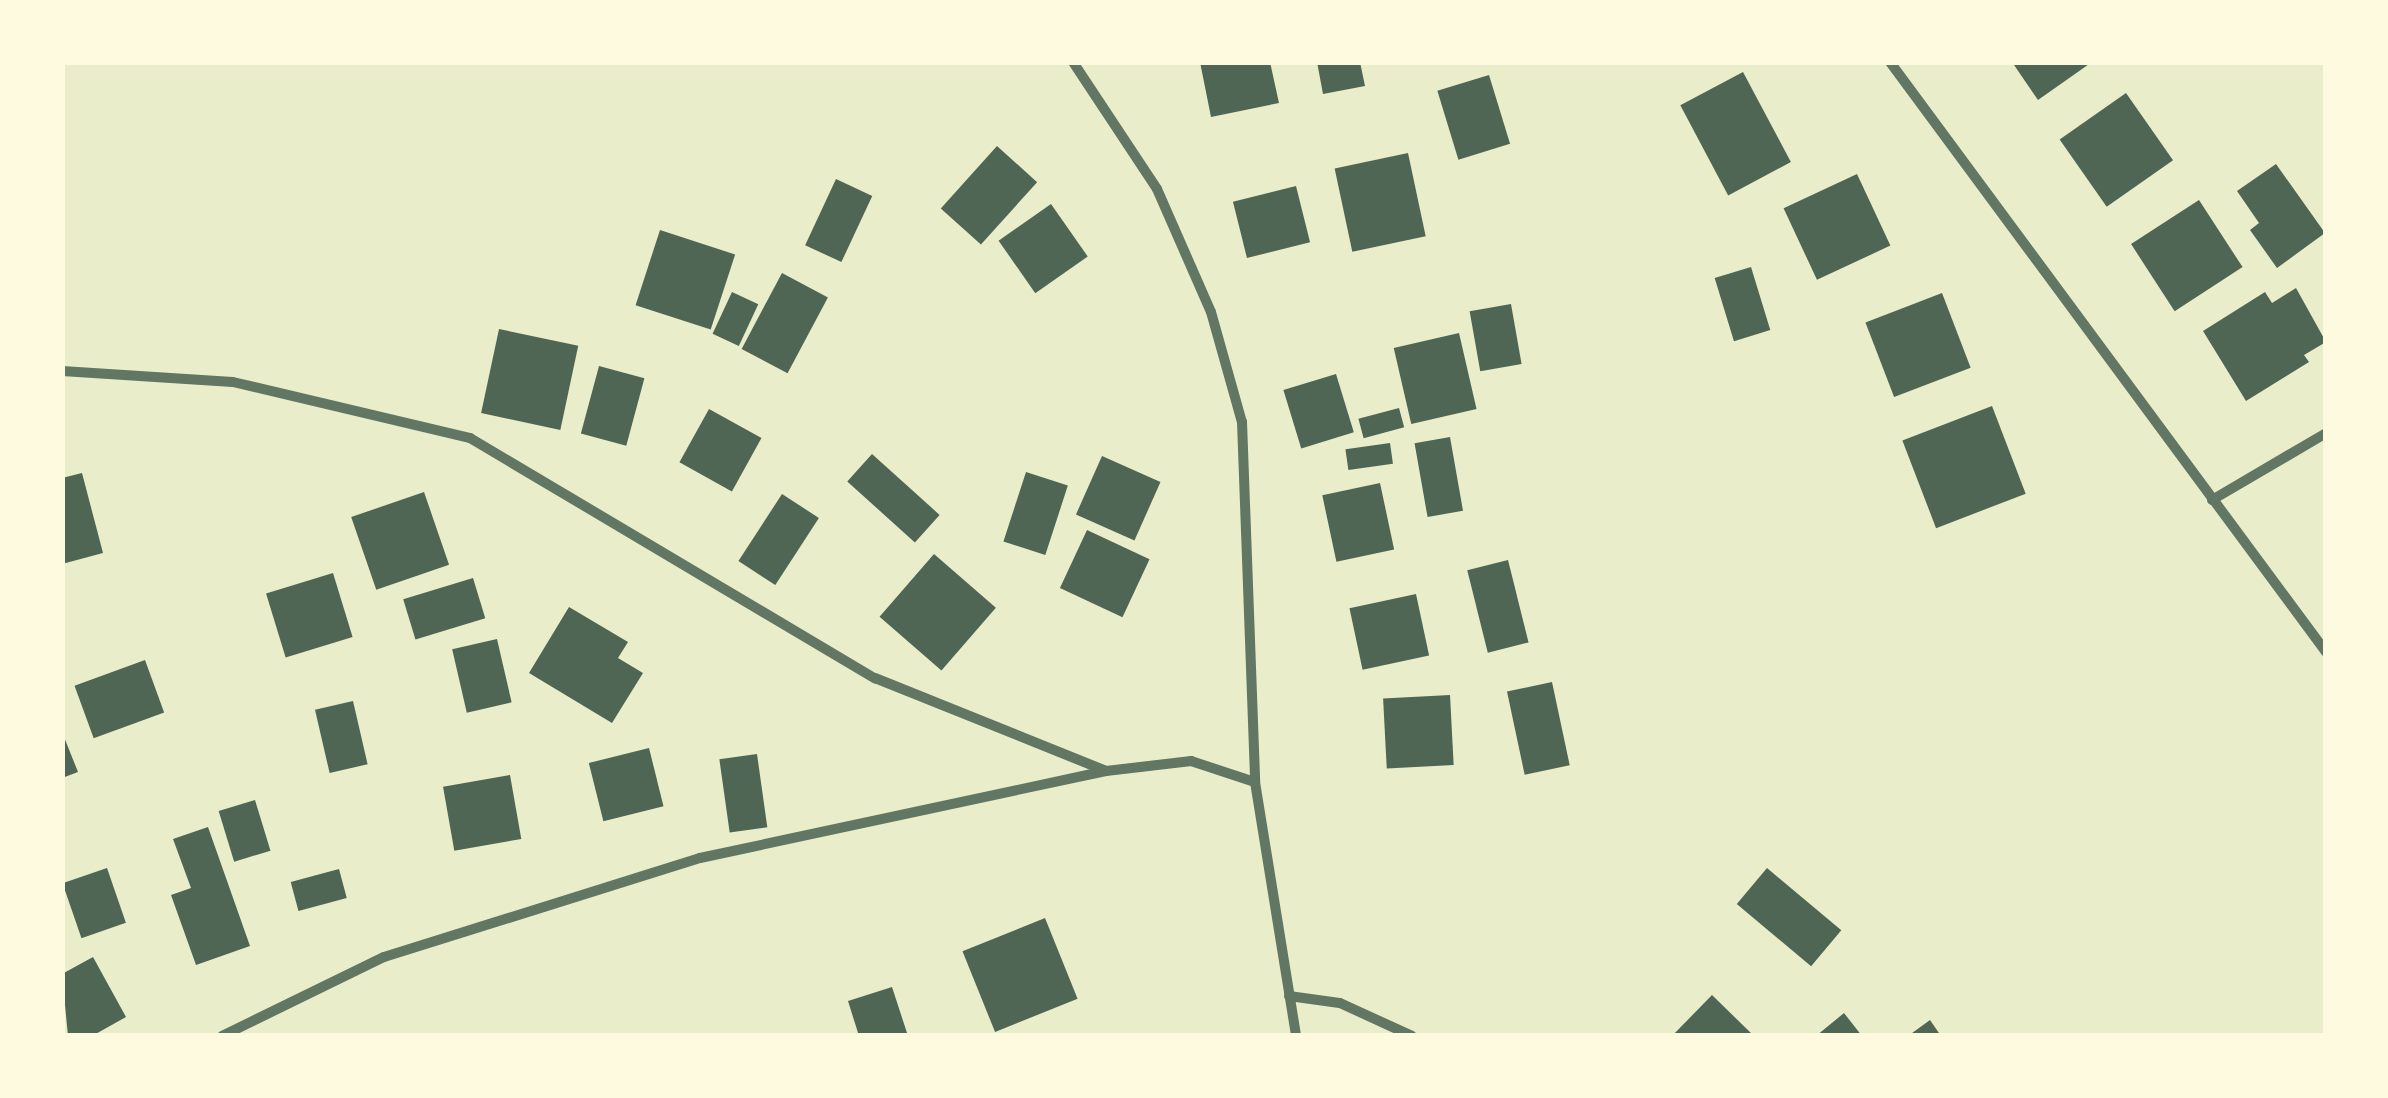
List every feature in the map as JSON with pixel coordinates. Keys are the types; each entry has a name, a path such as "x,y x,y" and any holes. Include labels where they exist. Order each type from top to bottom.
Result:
{"street":[{"path":"1073,62 1157,189 1212,312 1242,422 1255,782 1296,1036"},
{"path":"1890,62 2326,652"},
{"path":"62,372 233,382 470,438 875,678 1106,771"},
{"path":"2212,500 2326,433"},
{"path":"222,1036 384,958 700,858 1106,771 1191,761 1255,782"},
{"path":"1289,996 1340,1003 1412,1036"}],"building":[{"path":"1200,62 1270,62 1279,103 1211,117"},
{"path":"1317,62 1360,62 1365,86 1323,94"},
{"path":"2012,62 2092,62 2038,100"},
{"path":"1743,72 1791,162 1728,195 1680,105"},
{"path":"1489,75 1510,144 1458,160 1437,91"},
{"path":"2126,93 2173,160 2107,207 2060,139"},
{"path":"997,146 1037,182 981,245 941,208"},
{"path":"1408,153 1426,236 1352,252 1335,169"},
{"path":"2276,164 2325,233 2277,268 2250,230 2259,223 2237,191"},
{"path":"1857,174 1890,246 1817,280 1784,208"},
{"path":"836,179 872,196 841,262 805,245"},
{"path":"1296,186 1310,242 1247,258 1233,202"},
{"path":"2199,200 2243,267 2175,311 2131,244"},
{"path":"1051,204 1088,256 1035,293 999,241"},
{"path":"660,230 735,254 711,330 636,305"},
{"path":"1751,267 1770,330 1734,341 1715,278"},
{"path":"782,273 828,297 788,373 742,349"},
{"path":"2296,288 2326,342 2304,355 2309,362 2246,401 2203,331 2265,292 2272,303"},
{"path":"732,292 758,304 739,346 713,334"},
{"path":"1942,293 1971,368 1894,397 1865,322"},
{"path":"1511,304 1522,364 1480,371 1470,311"},
{"path":"499,329 578,346 560,430 481,413"},
{"path":"1459,333 1477,409 1411,424 1394,348"},
{"path":"599,366 644,378 626,446 581,434"},
{"path":"1336,374 1354,432 1301,448 1283,390"},
{"path":"1992,406 2026,494 1936,528 1902,440"},
{"path":"1399,408 1404,427 1364,438 1358,419"},
{"path":"709,409 761,438 732,491 679,462"},
{"path":"1450,437 1463,511 1428,517 1415,443"},
{"path":"1390,443 1393,464 1348,470 1345,449"},
{"path":"872,454 940,515 915,542 847,481"},
{"path":"1102,456 1160,482 1134,540 1076,514"},
{"path":"1026,472 1068,486 1045,555 1003,541"},
{"path":"82,473 103,553 62,564 62,478"},
{"path":"1380,483 1394,550 1336,562 1322,495"},
{"path":"424,492 449,565 376,590 351,517"},
{"path":"782,494 819,518 775,585 738,561"},
{"path":"1087,530 1150,559 1122,617 1060,588"},
{"path":"934,554 996,608 941,670 880,617"},
{"path":"1508,560 1529,642 1488,653 1467,570"},
{"path":"333,573 353,637 286,658 266,593"},
{"path":"473,578 485,618 415,640 403,599"},
{"path":"1416,594 1429,656 1363,670 1349,608"},
{"path":"569,607 628,642 618,658 643,673 612,723 529,673"},
{"path":"497,639 512,702 467,713 452,649"},
{"path":"145,660 164,713 94,738 75,686"},
{"path":"1552,682 1570,765 1525,775 1507,692"},
{"path":"1450,695 1454,765 1387,768 1383,699"},
{"path":"353,701 368,764 330,773 315,710"},
{"path":"62,732 78,772 62,778"},
{"path":"649,748 664,806 603,821 589,763"},
{"path":"757,754 767,827 730,833 719,759"},
{"path":"510,775 521,839 454,851 443,787"},
{"path":"255,800 270,851 234,862 219,811"},
{"path":"208,827 250,946 196,965 171,895 191,888 173,839"},
{"path":"107,868 126,923 81,938 63,883"},
{"path":"1767,868 1841,930 1811,966 1737,904"},
{"path":"339,869 347,898 298,911 291,882"},
{"path":"1045,918 1078,999 995,1032 962,951"},
{"path":"93,957 126,1017 92,1036 68,1036 62,974"},
{"path":"892,987 908,1036 859,1036 848,1001"},
{"path":"1712,995 1754,1036 1672,1036"},
{"path":"1844,1013 1862,1036 1816,1036"},
{"path":"1930,1020 1941,1036 1908,1036"}]}
